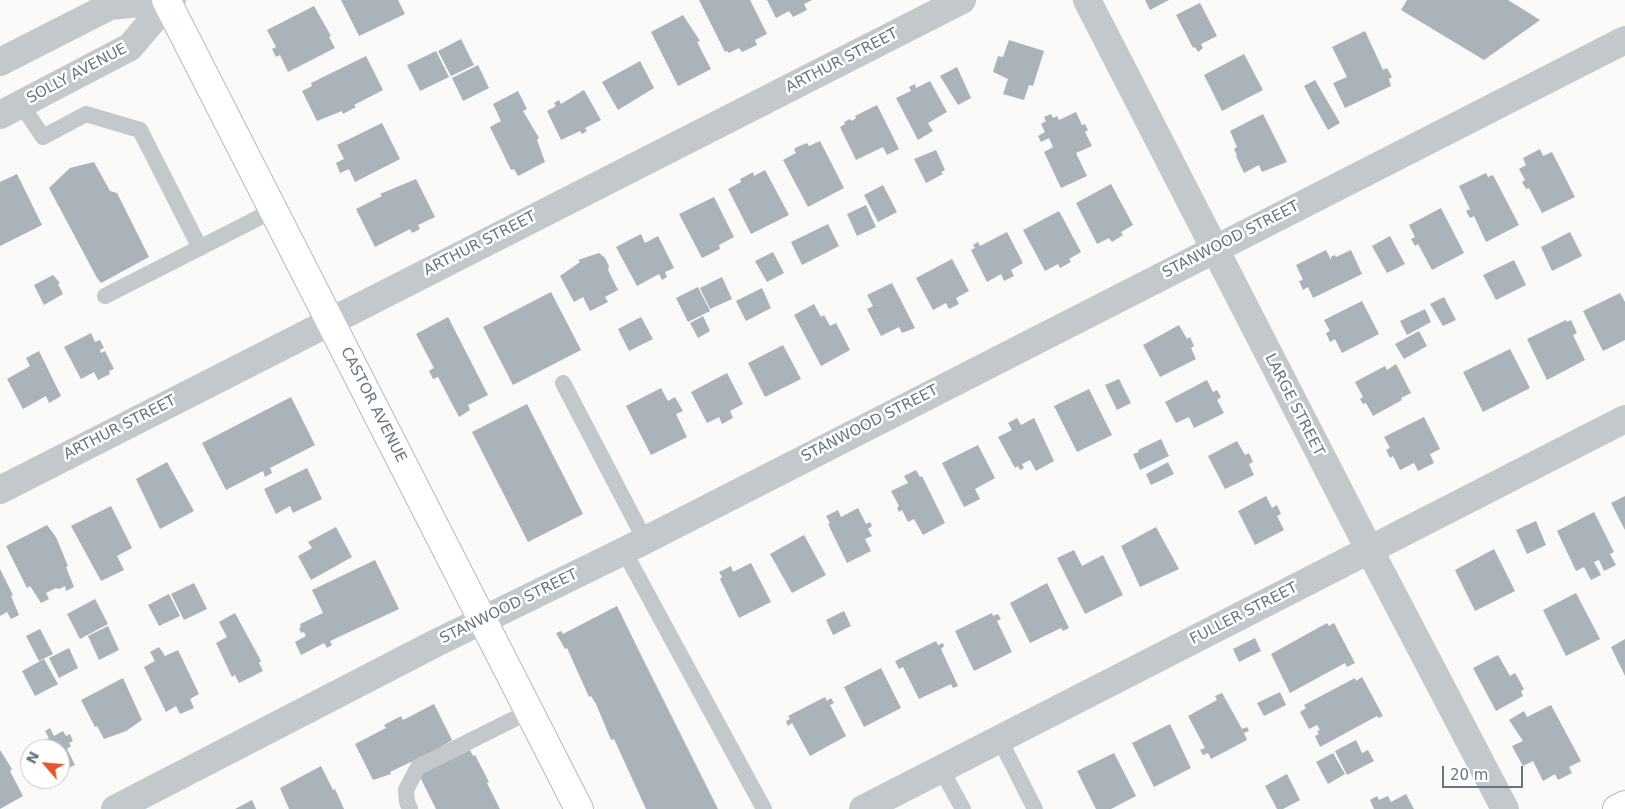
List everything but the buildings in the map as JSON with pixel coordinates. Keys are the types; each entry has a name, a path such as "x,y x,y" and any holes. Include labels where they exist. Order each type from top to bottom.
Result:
{"main road":[{"name":"CASTOR AVENUE","path":"169,1 579,809"},
{"path":"1617,809 1625,805"}],"street":[{"name":"ARTHUR STREET","path":"0,490 962,0"},
{"name":"LARGE STREET","path":"1087,0 1368,549 1505,809"},
{"path":"0,62 110,6 169,1"},
{"name":"SOLLY AVENUE","path":"11,109 130,47 169,1"},
{"name":"STANWOOD STREET","path":"115,809 483,619 634,545 1625,40"},
{"name":"FULLER STREET","path":"863,809 1625,419"}],"lane":[{"path":"11,109 43,137 86,114 140,130 200,248"},
{"path":"105,296 274,210"},
{"path":"562,383 634,545 764,809"},
{"path":"410,809 406,790 418,767 530,712"},
{"path":"1000,740 1035,809"},
{"path":"941,769 963,809"}]}
